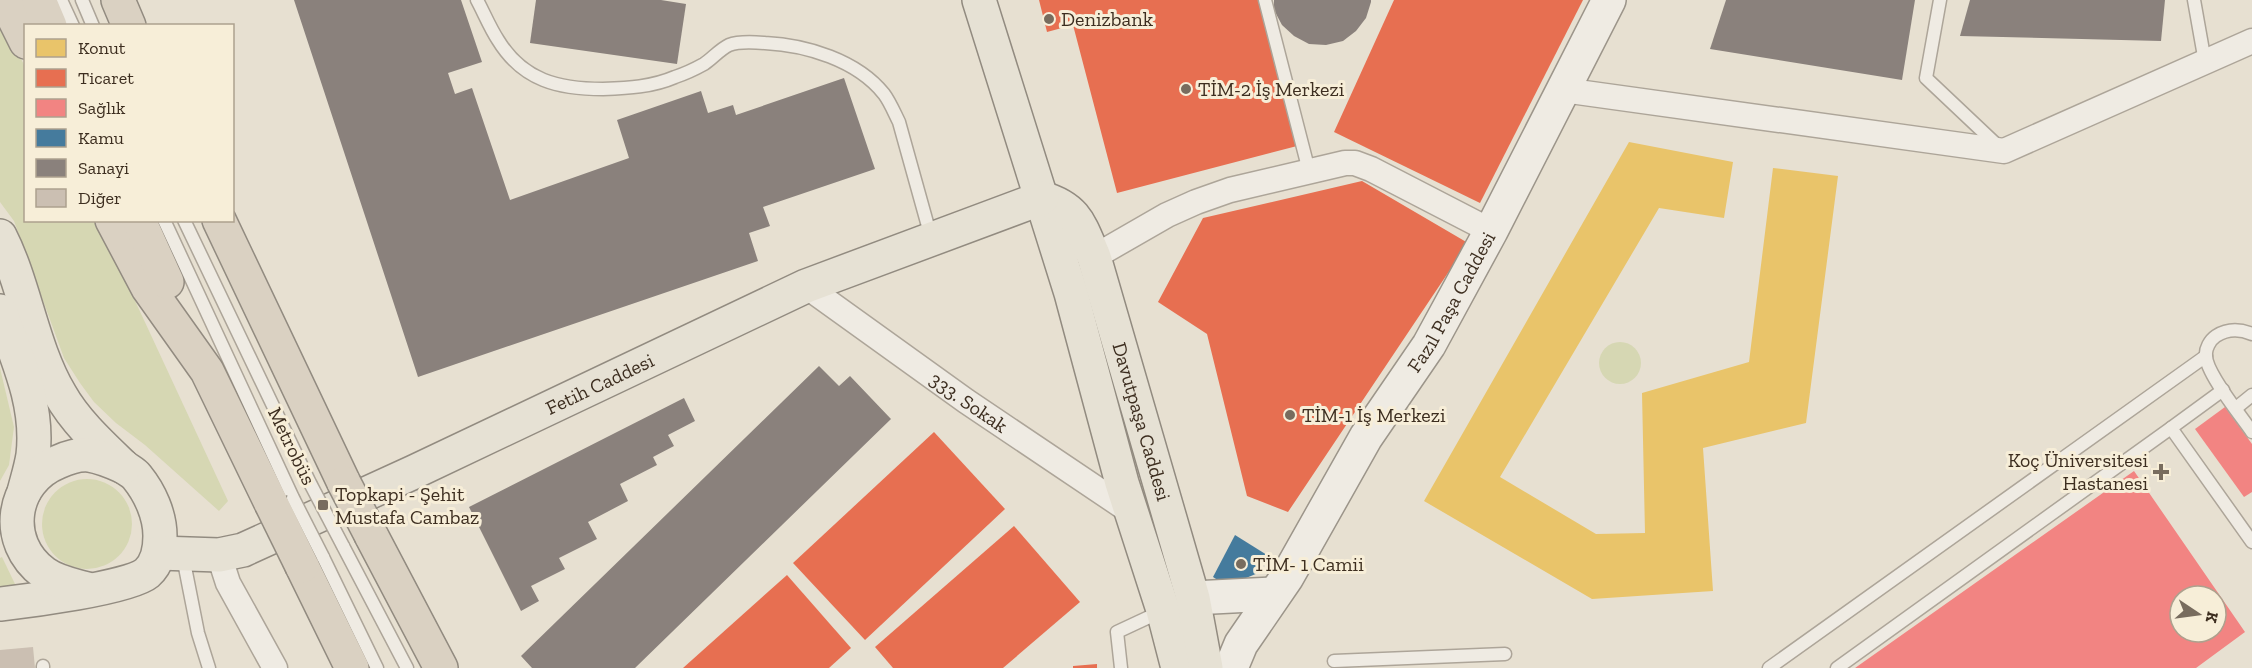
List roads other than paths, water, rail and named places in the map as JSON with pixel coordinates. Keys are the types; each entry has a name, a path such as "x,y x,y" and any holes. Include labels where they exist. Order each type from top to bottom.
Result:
{"highway":[{"path":"5,0 24,38"},
{"path":"39,0 49,24"},
{"path":"118,0 128,24"},
{"path":"130,0 136,24"},
{"path":"113,222 148,288 207,371 282,501 313,561 352,668"},
{"path":"140,222 207,371"},
{"path":"220,222 344,483 357,541 441,668"}],"main road":[{"name":"Davutpaşa Caddesi","path":"979,0 1071,292 1122,483 1134,514 1178,668"},
{"name":"Fetih Caddesi","path":"171,555 219,555 243,550 414,472 806,286 1041,198"},
{"name":"Davutpaşa Caddesi","path":"1041,198 1059,203 1070,211 1094,257 1193,598 1206,668"},
{"path":"0,236 58,392 80,422 124,467 134,474 145,488 171,555 154,565 145,574 128,582 0,604"},
{"path":"0,311 30,394 34,425 33,457 13,510 22,548 35,566 57,581 92,590"},
{"path":"1093,375 1120,409 1167,557 1176,579 1193,598"},
{"path":"13,510 35,476 47,466 66,458 87,454 124,467"}],"street":[{"name":"Fazıl Paşa Caddesi","path":"1231,668 1240,644 1287,577 1366,437 1429,345 1491,231 1609,0"},
{"path":"1563,90 2004,151 2252,41"},
{"path":"1094,257 1167,215 1196,202 1230,190 1332,165 1354,163 1371,169 1491,231"},
{"name":"333. Sokak","path":"806,286 966,401 1134,514"},
{"path":"219,555 228,582 275,668"},
{"path":"1193,598 1273,594"}],"lane":[{"path":"62,0 72,24"},
{"path":"82,0 92,24"},
{"path":"477,0 497,40 520,66 549,83 566,88 634,89 673,78 704,64 715,53 731,44 755,42 801,47 850,67 872,82 892,107 899,122 931,239"},
{"path":"1265,0 1309,171"},
{"path":"1940,0 1926,78 2004,151"},
{"path":"2194,0 2205,62"},
{"name":"Metrobüs","path":"165,222 282,501"},
{"name":"Metrobüs","path":"184,222 310,483 357,541 407,668"},
{"path":"2252,334 2238,330 2226,331 2214,337 2209,343 2205,357 2212,374 2252,432"},
{"path":"1769,668 2205,357"},
{"path":"1837,668 2223,390"},
{"path":"2236,408 2252,395"},
{"path":"2171,428 2252,542"},
{"path":"171,555 210,668"},
{"path":"313,561 377,668"},
{"path":"1121,668 1117,632 1163,610"},
{"path":"1334,661 1398,663 1505,654"}],"place":[{"name":"Denizbank","path":"1049,19"},
{"name":"TİM-2 İş Merkezi","path":"1186,89"},
{"name":"TİM-1 İş Merkezi","path":"1290,415"},
{"name":"Koç Üniversitesi Hastanesi","path":"2161,472"},
{"name":"Topkapi - Şehit Mustafa Cambaz","path":"323,505"},
{"name":"TİM- 1 Camii","path":"1241,564"}]}
